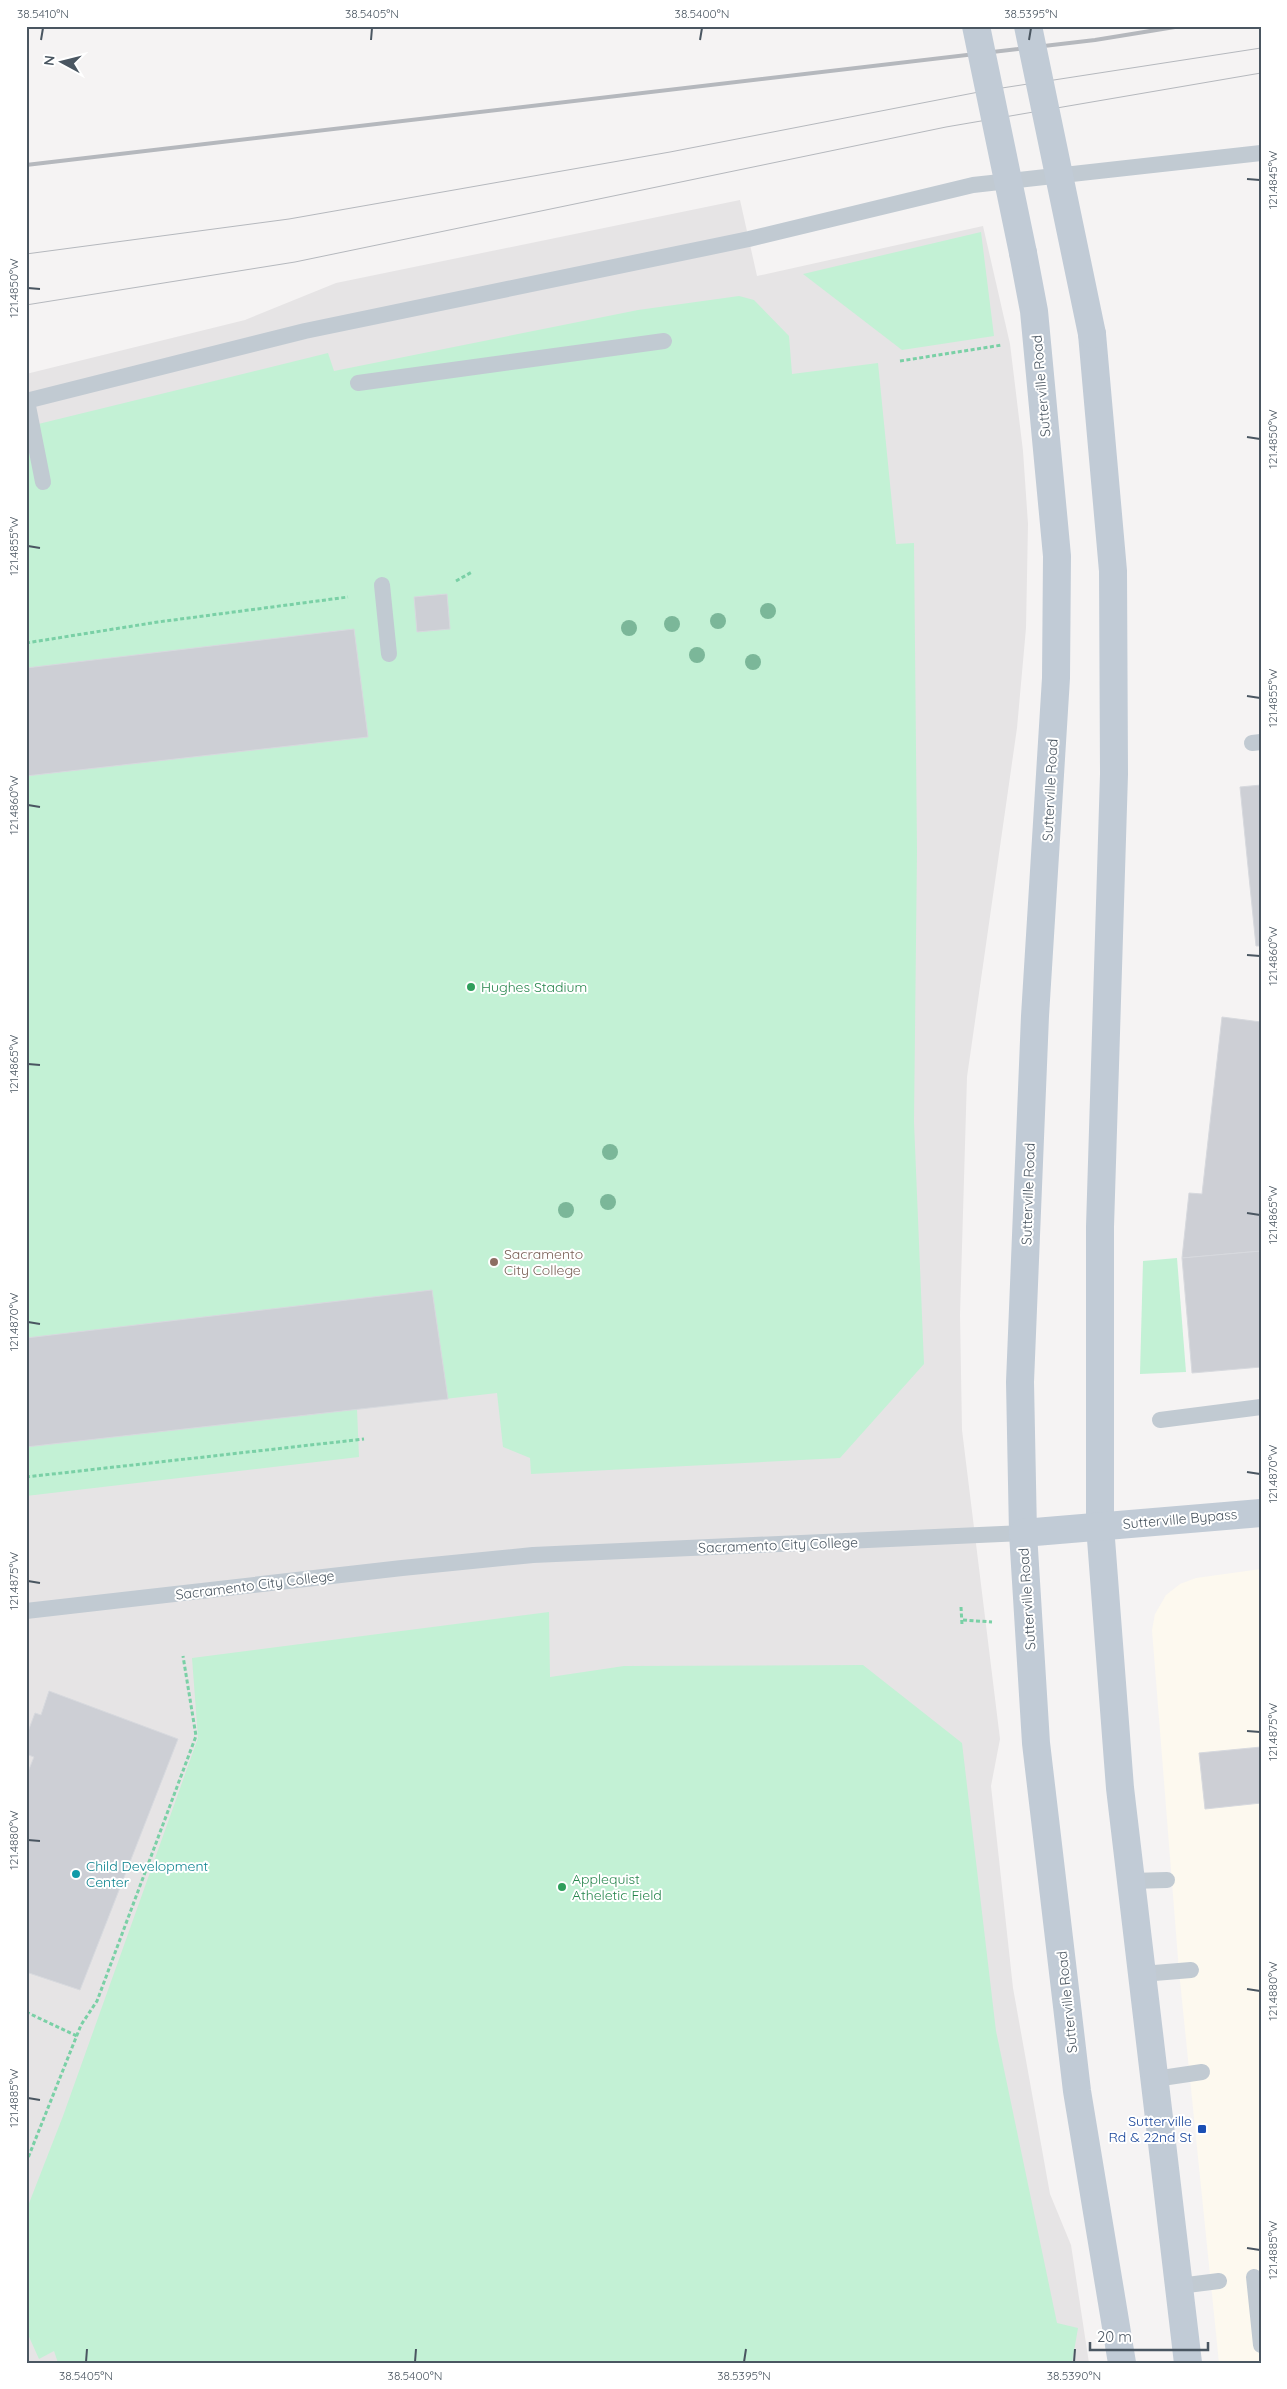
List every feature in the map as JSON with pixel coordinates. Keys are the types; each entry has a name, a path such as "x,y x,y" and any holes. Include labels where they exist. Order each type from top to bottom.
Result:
{"main road":[{"name":"Sutterville Road","path":"976,26 1034,311 1058,556 1056,678 1035,1016 1020,1382 1022,1533 1036,1743 1077,2091 1122,2363"},
{"path":"1028,26 1092,334 1113,571 1114,774 1100,1227 1100,1526 1120,1788 1188,2363"},
{"name":"Sutterville Bypass","path":"1022,1533 1261,1513"}],"lane":[{"path":"43,482 27,401 305,331 749,239 973,186 1261,153"},
{"path":"358,383 664,340"},
{"path":"382,585 390,654"},
{"path":"1160,1420 1261,1407"},
{"name":"Sacramento City College","path":"26,1611 533,1555 1022,1533"},
{"path":"1131,1881 1167,1880"},
{"path":"1142,1974 1192,1970"},
{"path":"1155,2078 1202,2072"},
{"path":"1254,2277 1261,2345"},
{"path":"1179,2286 1219,2281"}],"path":[{"path":"900,361 1010,344"},
{"path":"456,581 472,572"},
{"path":"26,643 158,622 348,597"},
{"path":"26,1477 364,1439"},
{"path":"961,1607 962,1626"},
{"path":"963,1620 992,1622"},
{"path":"26,2163 81,2025 97,2001 196,1736 183,1656"},
{"path":"26,2012 77,2036"}],"shaded area":[{"name":"Sacramento City College","path":"740,200 757,276 983,226 1010,344 1023,451 1028,524 1026,628 1017,728 967,1077 960,1315 962,1430 1000,1739 991,1786 1013,1988 1050,2194 1071,2245 1089,2363 26,2363 26,374 245,320 336,283"},
{"path":"1261,1569 1261,2363 1219,2363 1179,1971 1152,1630 1155,1614 1166,1595 1180,1584 1196,1578"}],"green space":[{"path":"981,232 994,336 902,350 803,274"},
{"name":"Hughes Stadium","path":"739,296 754,300 789,336 792,374 878,363 896,544 914,543 917,851 914,1122 924,1364 840,1458 531,1474 530,1458 503,1447 497,1393 357,1409 359,1457 26,1496 26,427 328,353 334,371 638,310"},
{"path":"1177,1258 1186,1372 1140,1374 1143,1261"},
{"name":"Applequist Atheletic Field","path":"549,1612 550,1677 624,1666 863,1665 962,1743 996,2031 1057,2323 1078,2328 1072,2363 58,2363 54,2351 39,2359 26,2330 26,2211 63,2116 198,1738 192,1658"}],"building":[{"path":"447,594 450,629 417,632 414,597"},
{"path":"354,629 368,737 26,776 26,668"},
{"path":"1261,785 1261,946 1256,946 1240,787"},
{"path":"1222,1017 1261,1022 1261,1251 1182,1258 1189,1193 1202,1194"},
{"path":"1261,1251 1261,1367 1192,1373 1182,1258"},
{"path":"432,1290 448,1399 26,1447 26,1338"},
{"name":"Child Development Center","path":"49,1691 178,1739 80,1990 26,1972 26,1777 34,1757 26,1754 26,1737 35,1713 41,1715"},
{"path":"1261,1747 1261,1803 1205,1809 1199,1753"}],"tram line":[{"path":"26,254 289,219 670,152 989,90 1261,48"},
{"path":"26,305 295,262 946,127 1261,73"}],"railway":[{"path":"26,165 1095,40 1181,26"}],"place":[{"name":"Hughes Stadium","path":"471,987"},
{"name":"Sacramento City College","path":"494,1262"},
{"name":"Child Development Center","path":"76,1874"},
{"name":"Applequist Atheletic Field","path":"562,1887"},
{"name":"Sutterville Rd & 22nd St","path":"1202,2129"}]}
